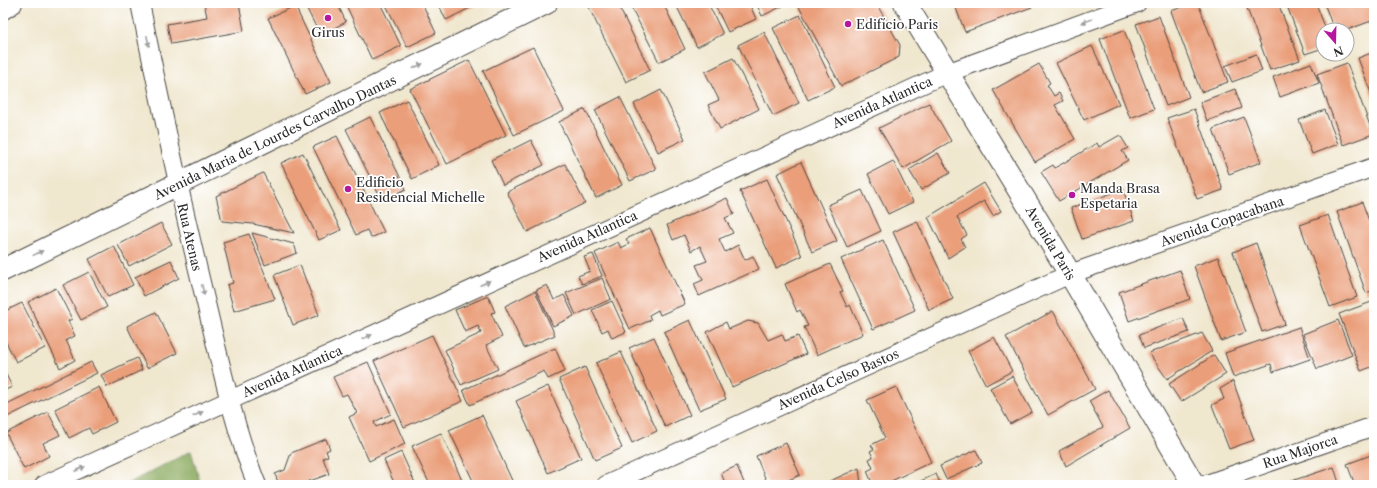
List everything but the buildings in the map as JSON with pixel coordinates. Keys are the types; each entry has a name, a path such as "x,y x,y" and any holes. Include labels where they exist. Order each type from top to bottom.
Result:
{"street":[{"path":"3,8 11,3"},
{"name":"Rua Atenas","path":"140,3 178,184 229,400"},
{"name":"Avenida Maria de Lourdes Carvalho Dantas","path":"3,270 546,3"},
{"name":"Avenida Paris","path":"905,3 1070,274 1194,485"},
{"name":"Avenida Atlantica","path":"44,485 947,73 1137,3"},
{"name":"Avenida Copacabana","path":"1070,274 1374,167"},
{"name":"Avenida Celso Bastos","path":"606,485 1070,274"},
{"path":"229,400 250,468 257,485"},
{"name":"Rua Majorca","path":"1204,485 1374,426"}],"green space":[{"path":"191,451 201,485 125,485"}],"place":[{"name":"Girus","path":"328,18"},
{"name":"Edifício Paris","path":"848,24"},
{"name":"Edificio Residencial Michelle","path":"348,189"},
{"name":"Manda Brasa Espetaria","path":"1072,195"}]}
